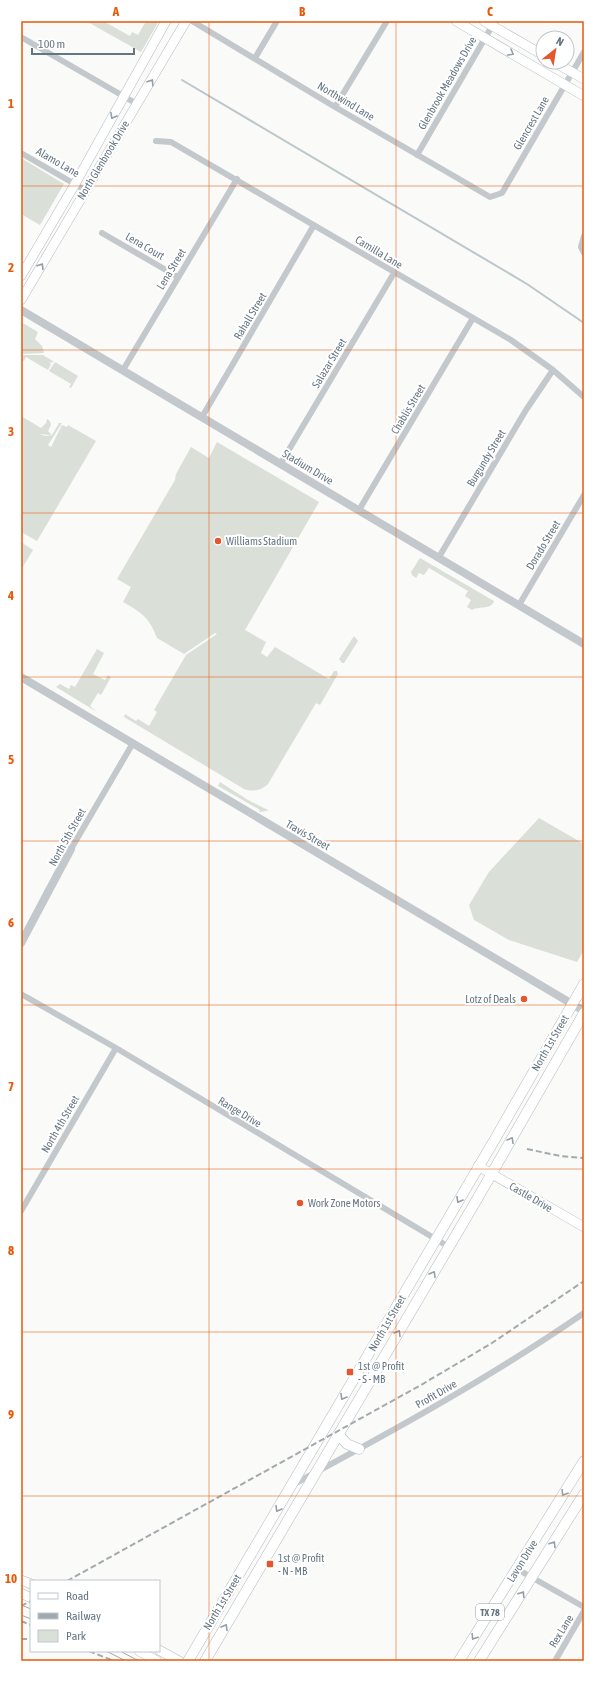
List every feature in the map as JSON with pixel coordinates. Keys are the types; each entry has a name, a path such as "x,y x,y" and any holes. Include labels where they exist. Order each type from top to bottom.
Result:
{"main road":[{"name":"North Glenbrook Drive","path":"21,276 75,184 166,21"},
{"name":"North Glenbrook Drive","path":"21,300 186,21"},
{"path":"456,21 584,96"},
{"path":"491,23 535,50"},
{"path":"568,70 584,80"},
{"name":"North 1st Street","path":"188,1661 584,984"},
{"name":"North 1st Street","path":"205,1661 492,1174 584,1012"},
{"path":"561,1025 572,1033"},
{"name":"Castle Drive","path":"478,1166 584,1227"},
{"path":"365,1360 377,1367"},
{"path":"338,1434 347,1444 359,1449"},
{"name":"Lavon Drive","path":"459,1661 584,1461"},
{"name":"Lavon Drive","path":"479,1661 584,1494"},
{"path":"21,1593 30,1598"},
{"path":"160,1651 179,1661"},
{"path":"141,1652 157,1661"}],"street":[{"name":"Northwind Lane","path":"192,21 335,107 490,197"},
{"path":"255,58 277,21"},
{"path":"335,107 387,21"},
{"name":"Glenbrook Meadows Drive","path":"417,155 485,38 491,23"},
{"path":"21,37 137,104"},
{"name":"Glencrest Lane","path":"490,197 502,193 584,52"},
{"name":"Camilla Lane","path":"156,141 171,142 511,340 553,370 584,397"},
{"name":"Alamo Lane","path":"21,153 85,190"},
{"name":"Lena Street","path":"123,370 237,180"},
{"name":"Rahall Street","path":"202,417 314,225"},
{"name":"Lena Court","path":"102,233 178,277"},
{"path":"582,250 584,236"},
{"name":"Salazar Street","path":"281,463 394,273"},
{"name":"Stadium Drive","path":"21,310 584,644"},
{"name":"Chablis Street","path":"359,510 473,318"},
{"name":"Burgundy Street","path":"439,557 526,410 553,370"},
{"name":"Dorado Street","path":"519,605 584,495"},
{"name":"Travis Street","path":"21,677 573,1004 584,1012"},
{"name":"North 5th Street","path":"21,943 71,849 133,743"},
{"name":"Range Drive","path":"21,994 116,1048 449,1247"},
{"name":"North 4th Street","path":"21,1211 116,1048"},
{"name":"Profit Drive","path":"292,1485 359,1449 505,1365 584,1312"},
{"path":"517,1569 584,1607"},
{"name":"Rex Lane","path":"555,1661 584,1611"}],"green space":[{"path":"86,21 103,21 130,36 132,32 138,35 146,21 159,21 141,52"},
{"path":"21,158 64,184 40,225 21,214"},
{"path":"21,322 38,332 35,339 42,346 44,353 21,354"},
{"path":"21,355 43,355 53,361 52,363 49,362 51,364 48,370 26,357 24,361 21,359"},
{"path":"55,362 78,376 71,388 69,387 71,384 49,371"},
{"path":"21,416 41,428 46,423 47,419 50,421 51,425 48,431 51,434 38,434 46,436 52,435 59,423 62,423 48,445 51,447 62,425 67,427 68,425 96,441 37,541 21,532"},
{"path":"217,442 319,502 245,630 266,642 261,653 267,657 275,647 329,679 334,671 337,671 338,674 320,705 316,703 268,784 257,790 244,789 124,717 125,714 136,721 138,719 149,726 157,712 154,710 186,655 217,634 215,633 184,654 157,638 148,620 135,609 123,602 131,587 117,579 175,480 176,474 191,447 209,458"},
{"path":"21,542 33,550 21,570"},
{"path":"420,558 494,601 493,604 487,607 472,610 467,607 471,600 465,596 468,591 429,568 424,575 419,573 416,578 411,572"},
{"path":"354,636 358,641 344,663 342,663 339,659"},
{"path":"97,649 104,653 93,674 105,680 108,675 111,677 101,695 98,693 90,706 97,712 56,687 60,684 69,689 71,685 75,687"},
{"path":"220,782 248,800 268,810 259,812 260,810 218,786"},
{"path":"539,818 584,844 584,950 577,962 509,940 474,920 469,905 489,872"}],"waterway":[{"path":"182,80 527,284 584,323"}],"tram line":[{"path":"21,1605 30,1609"},
{"path":"21,1615 30,1619"},
{"path":"108,1652 126,1661"},
{"path":"122,1652 139,1661"}],"railway":[{"path":"527,1149 560,1156 584,1158"},
{"path":"69,1580 421,1385 492,1343 584,1281"},
{"path":"21,1606 30,1602"},
{"path":"21,1621 30,1625"},
{"path":"21,1639 30,1639"},
{"path":"92,1652 114,1661"}],"place":[{"name":"Williams Stadium","path":"218,541"},
{"name":"Lotz of Deals","path":"524,999"},
{"name":"Work Zone Motors","path":"300,1203"},
{"name":"1st @ Profit - S - MB","path":"350,1372"},
{"name":"1st @ Profit - N - MB","path":"270,1564"}]}
